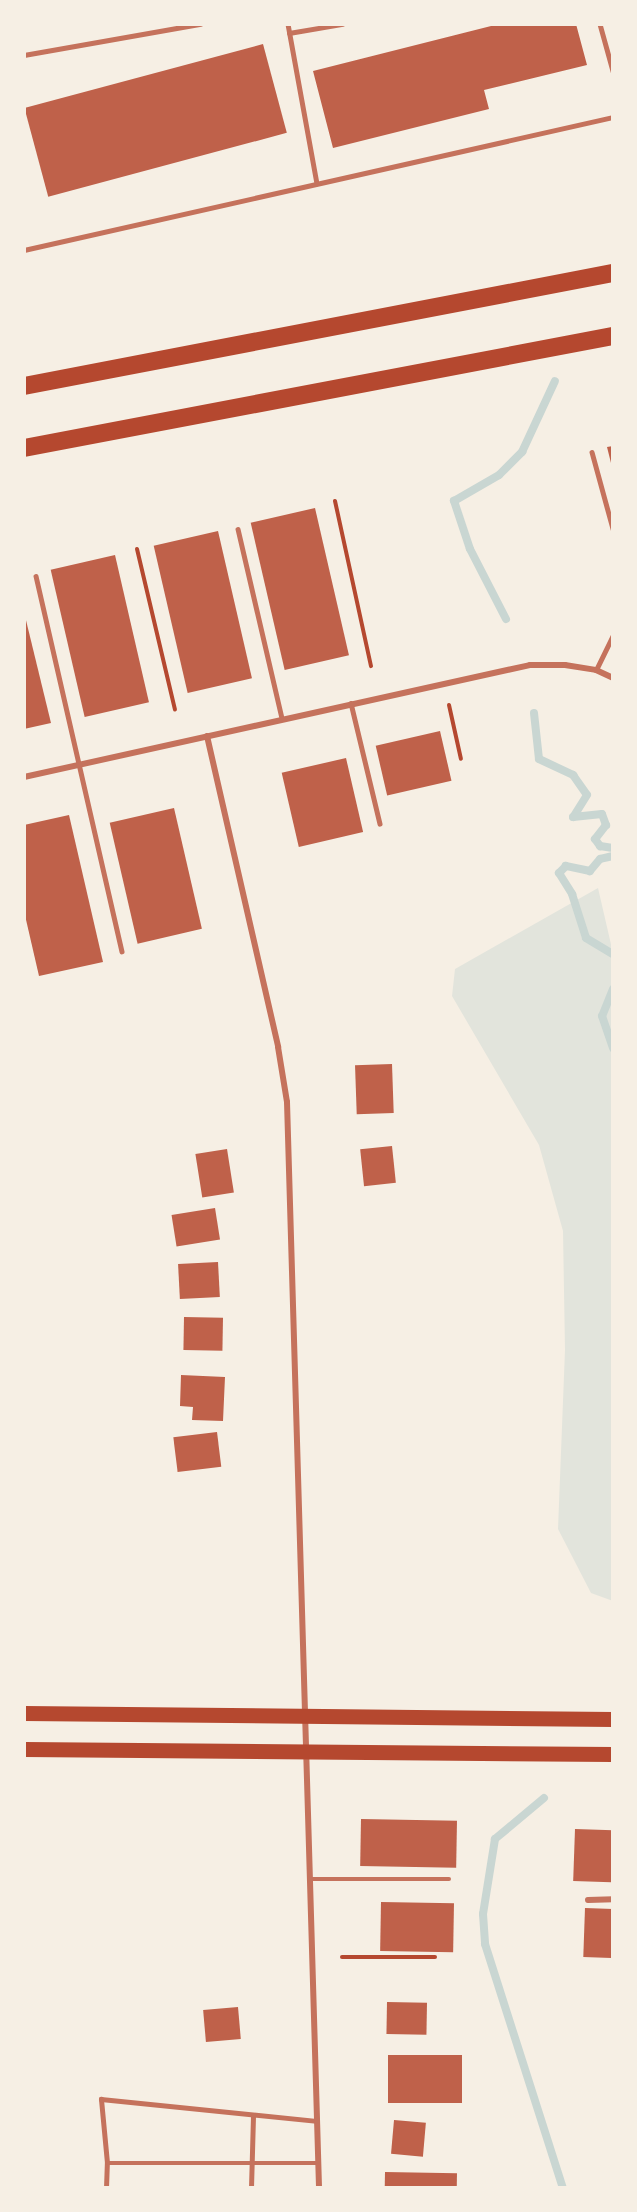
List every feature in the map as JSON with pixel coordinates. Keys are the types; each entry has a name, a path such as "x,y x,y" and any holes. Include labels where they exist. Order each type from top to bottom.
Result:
{"highway":[{"path":"24,386 613,273"},
{"path":"24,448 613,336"}],"main road":[{"path":"24,1713 613,1719"},
{"path":"24,1749 613,1754"}],"street":[{"path":"24,777 282,718 530,665 596,670 613,678"},
{"path":"207,736 278,1047 287,1102 319,2188"},
{"path":"588,1900 613,1899"}],"lane":[{"path":"24,55 200,24"},
{"path":"288,24 317,183"},
{"path":"290,33 342,24"},
{"path":"600,24 613,71"},
{"path":"24,250 613,117"},
{"path":"592,452 613,529"},
{"path":"238,529 282,718"},
{"path":"36,576 122,951"},
{"path":"596,670 613,635"},
{"path":"351,703 380,824"},
{"path":"311,1879 449,1879"},
{"path":"106,2188 102,2099 316,2121"},
{"path":"251,2188 253,2116"},
{"path":"106,2163 318,2163"}],"path":[{"path":"334,501 371,666"},
{"path":"137,549 175,710"},
{"path":"449,705 461,759"},
{"path":"342,1957 435,1957"}],"shaded area":[{"path":"598,888 613,953 613,1601 591,1593 558,1529 565,1350 563,1231 539,1145 452,996 455,969"}],"building":[{"path":"499,24 576,24 587,65 484,90 489,109 333,148 313,71"},
{"path":"263,44 287,133 48,197 24,108"},
{"path":"613,446 613,467 612,467 607,447"},
{"path":"315,508 349,655 285,670 251,523"},
{"path":"218,531 252,678 188,693 154,546"},
{"path":"115,555 149,702 85,717 51,570"},
{"path":"24,612 51,723 24,729"},
{"path":"440,731 451,781 387,796 376,746"},
{"path":"346,758 363,832 299,847 282,773"},
{"path":"174,808 202,929 138,944 110,823"},
{"path":"69,815 103,962 39,976 24,911 24,825"},
{"path":"392,1064 394,1113 357,1114 355,1065"},
{"path":"392,1146 396,1183 364,1186 360,1149"},
{"path":"227,1149 234,1192 202,1197 195,1154"},
{"path":"215,1208 220,1240 177,1246 172,1215"},
{"path":"218,1262 220,1297 180,1299 178,1264"},
{"path":"184,1317 223,1318 222,1351 183,1350"},
{"path":"181,1375 225,1377 223,1421 192,1420 193,1407 180,1406"},
{"path":"217,1432 221,1467 178,1472 173,1437"},
{"path":"361,1819 457,1821 456,1868 360,1866"},
{"path":"575,1829 613,1830 611,1882 573,1881"},
{"path":"381,1902 454,1903 453,1952 380,1951"},
{"path":"585,1908 613,1909 611,1958 583,1957"},
{"path":"387,2002 427,2003 426,2035 386,2034"},
{"path":"238,2007 241,2039 206,2042 203,2010"},
{"path":"388,2055 462,2055 462,2103 388,2103"},
{"path":"394,2120 426,2123 423,2157 391,2154"},
{"path":"385,2172 457,2173 457,2188 385,2188"}],"waterway":[{"path":"506,619 470,549 454,501 499,475 522,452 555,381"},
{"path":"534,713 539,759 573,775 587,795 573,817 602,814 606,825 595,839 600,846 613,848"},
{"path":"613,856 600,859 590,871 566,866 559,873 572,894 586,938 613,954"},
{"path":"613,989 602,1016 613,1048"},
{"path":"544,1798 495,1839 483,1914 485,1944 563,2188"}]}
